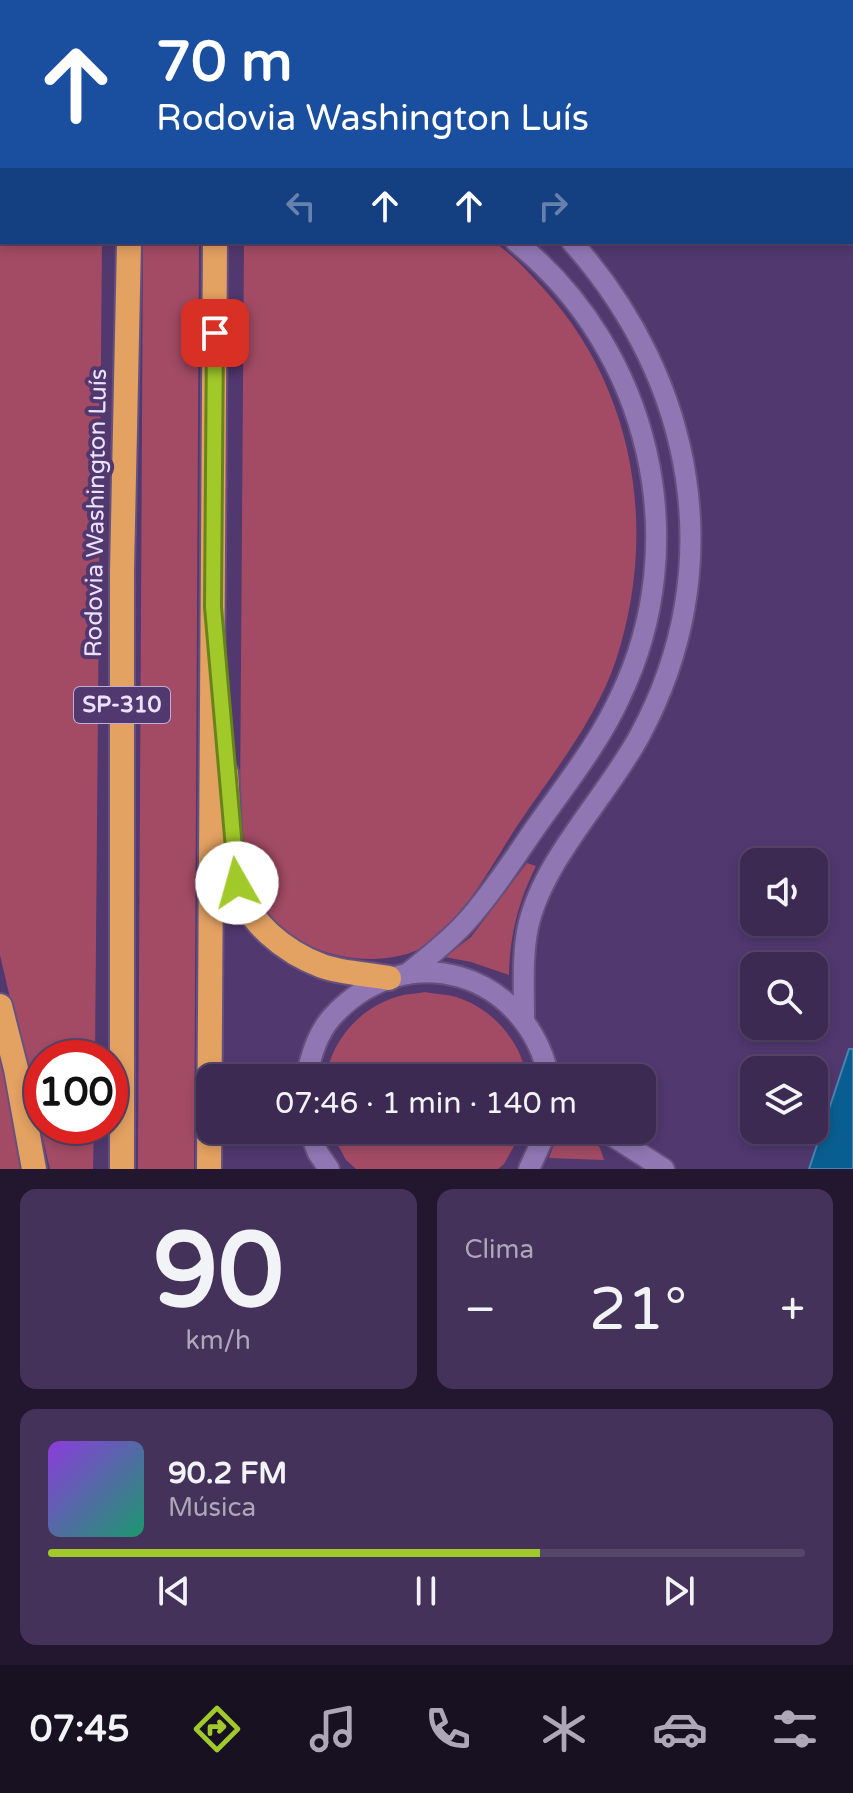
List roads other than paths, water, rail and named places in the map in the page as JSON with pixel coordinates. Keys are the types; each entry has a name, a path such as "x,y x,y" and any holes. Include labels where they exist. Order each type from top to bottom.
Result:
{"highway":[{"name":"Rodovia Washington Luís","path":"122,1169 122,570 129,244"},
{"path":"209,1169 215,244"},
{"path":"213,607 232,844 237,883 249,909 267,932 291,952 325,967 398,976"},
{"path":"0,1006 16,1069 34,1169"}],"main road":[{"path":"309,1064 313,1049 331,1018 357,994 398,976 466,922 593,746 626,683 641,642 653,589 654,504 650,467 630,392 612,355 589,321 564,289 518,244"},
{"path":"524,1018 528,929 538,896 549,873 628,756 660,692 676,647 686,601 691,554 684,470 668,399 622,307 574,244"},
{"path":"398,976 439,973 471,980 499,995 524,1018 550,1064"},
{"path":"544,1054 546,1064"},
{"path":"314,1144 329,1169"},
{"path":"529,1169 541,1144"},
{"path":"625,1144 664,1169"}]}
